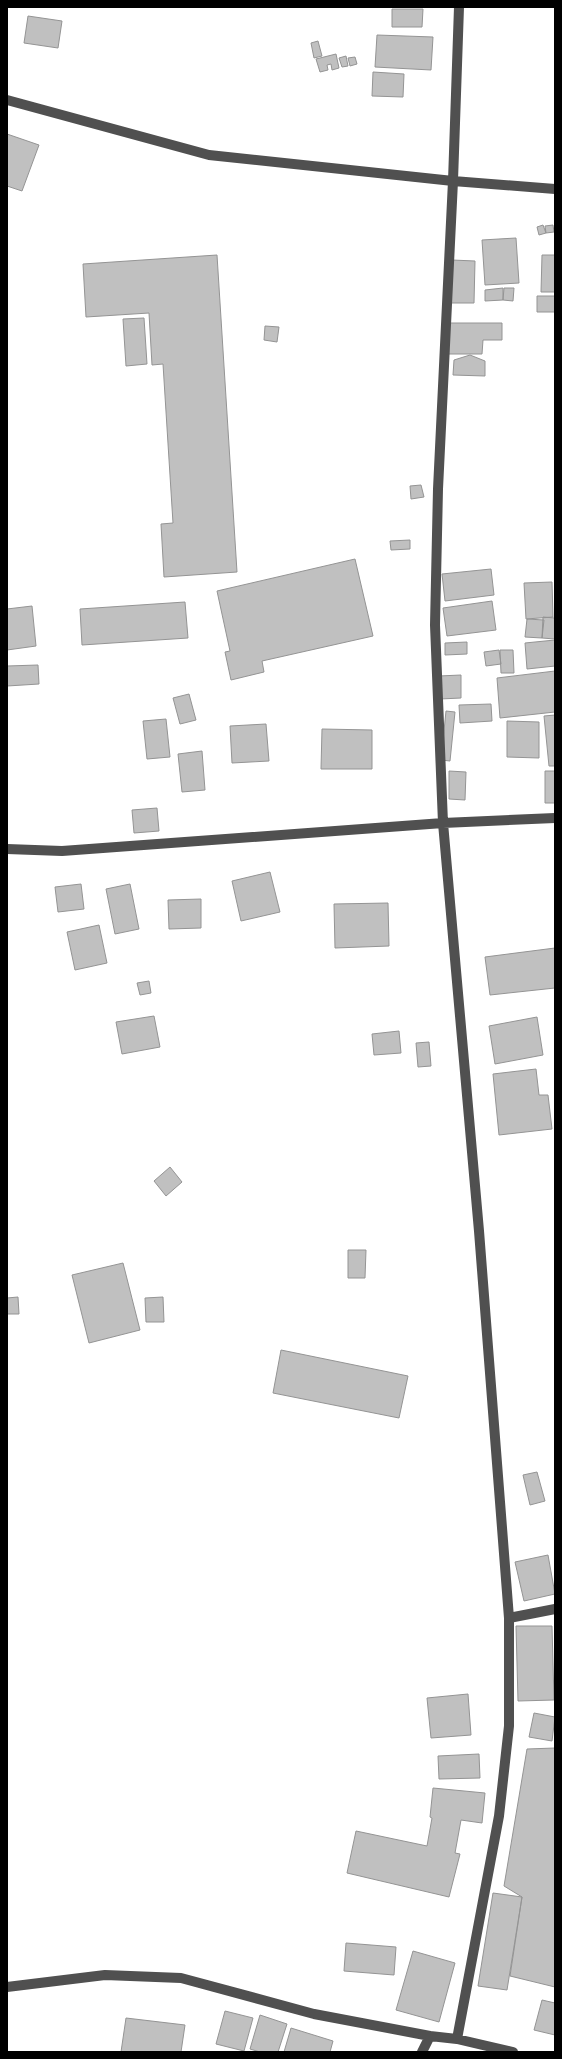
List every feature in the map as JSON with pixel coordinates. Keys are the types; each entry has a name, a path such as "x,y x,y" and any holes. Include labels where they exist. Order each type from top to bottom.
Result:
{"street":[{"path":"457,2039 499,1816 510,1726 509,1618 479,1223 443,823 435,625 438,488 453,181 459,7"},
{"path":"7,100 209,155 453,181 555,189"},
{"path":"7,849 62,851 443,823 555,818"},
{"path":"509,1618 555,1608"},
{"path":"7,1987 105,1975 181,1978 314,2014 430,2036 457,2039 513,2052"},
{"path":"422,2052 430,2036"}],"building":[{"path":"392,9 423,9 422,27 392,27"},
{"path":"28,16 62,21 58,48 24,43"},
{"path":"377,35 433,37 431,70 375,67"},
{"path":"318,41 322,56 314,58 311,43"},
{"path":"336,54 339,68 332,70 331,64 327,65 328,70 320,72 316,59"},
{"path":"346,56 348,66 342,67 339,58"},
{"path":"355,57 357,64 350,66 348,58"},
{"path":"373,72 404,74 403,97 372,96"},
{"path":"7,134 39,145 22,191 7,186"},
{"path":"543,225 546,233 539,235 537,227"},
{"path":"553,225 554,232 546,233 545,226"},
{"path":"516,238 519,283 485,285 482,240"},
{"path":"217,255 237,572 164,577 161,524 173,523 163,364 152,365 149,313 86,317 83,264"},
{"path":"542,255 555,255 555,292 541,292"},
{"path":"452,260 475,261 474,303 451,303"},
{"path":"503,288 503,300 485,301 485,290"},
{"path":"504,288 514,288 513,301 503,300"},
{"path":"537,296 555,296 555,312 537,312"},
{"path":"144,318 147,364 126,366 123,319"},
{"path":"448,323 502,323 502,340 483,340 482,354 447,354"},
{"path":"265,326 279,327 277,342 264,340"},
{"path":"470,355 485,361 485,376 453,375 454,360"},
{"path":"421,485 424,497 411,499 410,486"},
{"path":"410,540 410,549 391,550 390,541"},
{"path":"355,559 373,636 262,661 264,672 231,680 225,652 230,651 217,591"},
{"path":"491,569 494,595 445,601 442,574"},
{"path":"552,582 553,617 526,619 524,583"},
{"path":"492,601 496,630 447,636 443,608"},
{"path":"185,602 188,638 82,645 80,609"},
{"path":"32,606 36,646 7,650 7,609"},
{"path":"543,617 555,618 555,639 542,638"},
{"path":"527,619 544,620 542,638 525,637"},
{"path":"555,640 555,666 527,669 525,643"},
{"path":"467,642 467,654 445,655 445,643"},
{"path":"499,650 501,664 486,666 484,652"},
{"path":"500,650 513,650 514,673 501,673"},
{"path":"38,665 39,684 7,686 7,666"},
{"path":"555,671 555,712 500,718 497,678"},
{"path":"461,675 461,698 440,699 439,676"},
{"path":"189,694 196,720 180,724 173,698"},
{"path":"491,704 492,721 460,723 459,705"},
{"path":"446,711 455,712 450,761 441,760"},
{"path":"555,715 555,766 549,766 544,716"},
{"path":"166,719 170,757 147,759 143,721"},
{"path":"507,721 539,722 539,758 507,757"},
{"path":"266,724 269,761 232,763 230,726"},
{"path":"322,729 372,730 372,769 321,769"},
{"path":"202,751 205,790 182,792 178,754"},
{"path":"449,771 466,772 465,800 449,799"},
{"path":"545,771 555,771 555,803 545,803"},
{"path":"157,808 159,831 134,833 132,810"},
{"path":"270,872 280,912 241,921 232,881"},
{"path":"81,884 84,909 58,912 55,887"},
{"path":"130,884 139,929 115,934 106,889"},
{"path":"201,899 201,928 169,929 168,900"},
{"path":"388,903 389,946 335,948 334,904"},
{"path":"99,925 107,963 75,970 67,932"},
{"path":"555,948 555,988 490,995 485,957"},
{"path":"149,981 151,993 140,995 137,983"},
{"path":"154,1016 160,1047 122,1054 116,1022"},
{"path":"537,1017 543,1055 495,1064 489,1026"},
{"path":"399,1031 401,1053 374,1055 372,1034"},
{"path":"429,1042 431,1066 418,1067 416,1043"},
{"path":"536,1069 539,1095 548,1095 552,1129 499,1135 493,1074"},
{"path":"170,1167 182,1182 166,1196 154,1181"},
{"path":"348,1250 366,1250 365,1278 348,1278"},
{"path":"123,1263 140,1330 89,1343 72,1275"},
{"path":"18,1297 19,1314 7,1314 7,1298"},
{"path":"163,1297 164,1322 146,1322 145,1298"},
{"path":"281,1350 408,1376 399,1418 273,1393"},
{"path":"537,1472 545,1501 530,1505 523,1475"},
{"path":"548,1555 555,1594 524,1601 515,1562"},
{"path":"516,1626 552,1626 554,1700 518,1701"},
{"path":"468,1694 471,1735 431,1738 427,1698"},
{"path":"534,1713 555,1717 552,1741 529,1737"},
{"path":"555,1748 555,1987 510,1976 522,1897 504,1886 527,1749"},
{"path":"479,1754 480,1778 439,1779 438,1756"},
{"path":"433,1788 485,1793 482,1823 461,1820 455,1853 460,1854 449,1897 347,1873 356,1831 427,1846 432,1818 430,1817"},
{"path":"493,1893 522,1897 507,1990 478,1986"},
{"path":"346,1943 396,1947 394,1975 344,1971"},
{"path":"413,1951 455,1963 439,2022 396,2010"},
{"path":"542,2000 555,2003 555,2035 534,2030"},
{"path":"225,2011 253,2018 244,2051 216,2044"},
{"path":"260,2015 287,2024 278,2052 260,2052 250,2049"},
{"path":"126,2018 185,2025 181,2052 121,2052"},
{"path":"291,2028 333,2041 330,2052 284,2052"}]}
